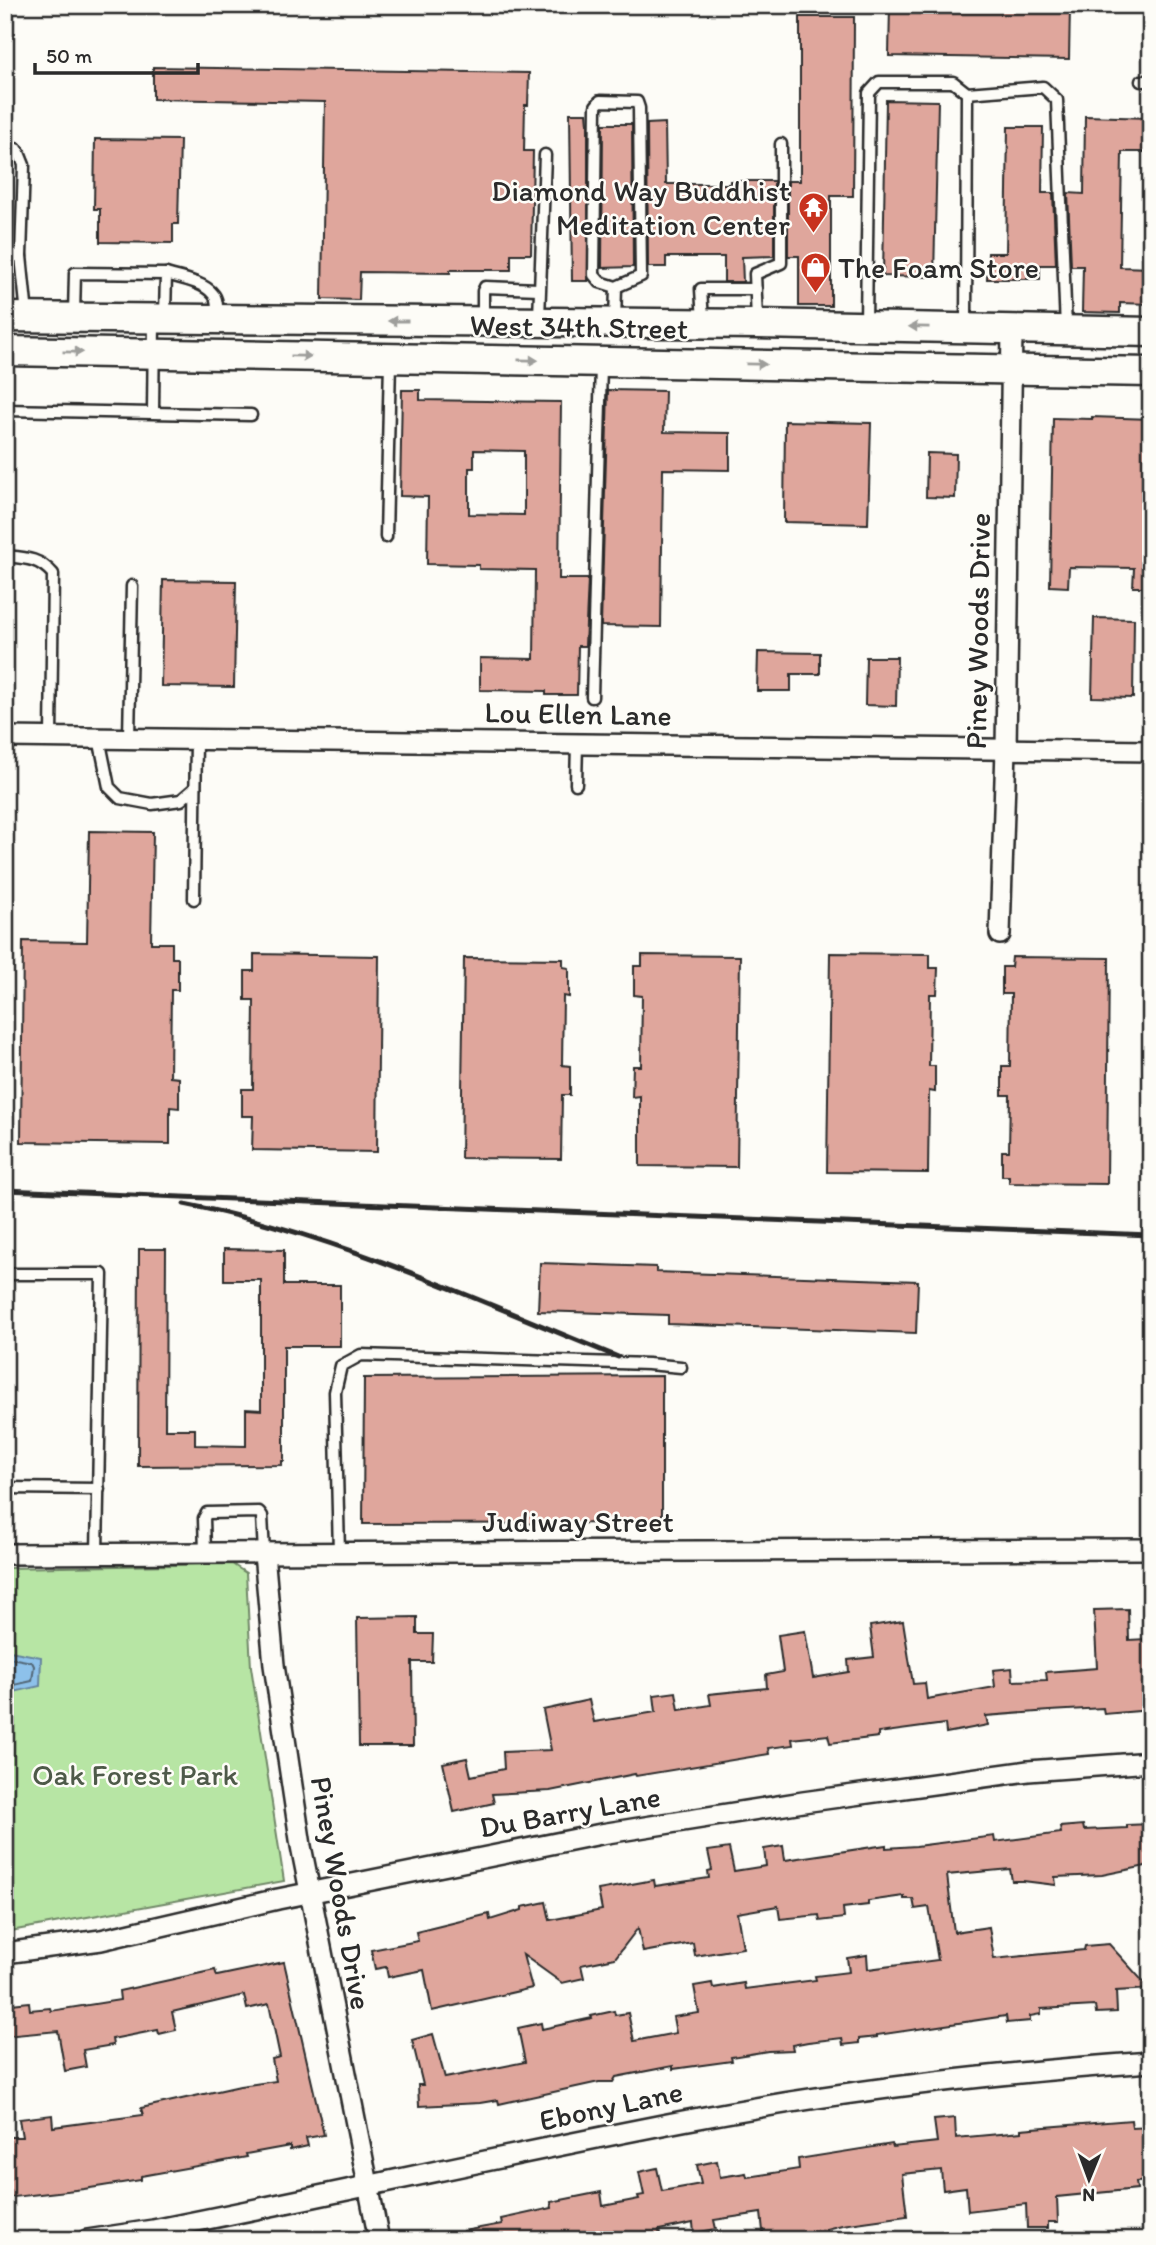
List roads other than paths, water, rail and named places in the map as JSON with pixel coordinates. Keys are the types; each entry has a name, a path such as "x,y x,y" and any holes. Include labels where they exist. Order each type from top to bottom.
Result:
{"main road":[{"name":"West 34th Street","path":"16,317 758,324 1151,332"},
{"path":"448,321 448,358"},
{"path":"713,324 723,364"},
{"name":"West 34th Street","path":"5,351 1151,372"}],"street":[{"name":"Piney Woods Drive","path":"1000,934 1006,750 1012,328"},
{"name":"Lou Ellen Lane","path":"5,737 1151,751"},
{"name":"Judiway Street","path":"5,1554 1151,1549"},
{"name":"Piney Woods Drive","path":"264,1553 274,1665 309,1892 379,2240"},
{"name":"Du Barry Lane","path":"5,1952 101,1940 309,1892 601,1835 803,1802 1028,1771 1151,1762"},
{"name":"Ebony Lane","path":"87,2240 153,2230 684,2121 859,2092 1035,2070 1151,2062"}],"lane":[{"path":"866,326 869,93 878,82 953,82 967,93 1043,87 1057,100 1066,330"},
{"path":"966,328 967,93"},
{"path":"600,101 637,102 639,108 640,276 616,287 600,282 594,275 596,106 600,101"},
{"path":"5,144 18,150 24,165 16,317"},
{"path":"758,324 755,274 781,263 781,144"},
{"path":"539,322 545,155"},
{"path":"5,256 21,256"},
{"path":"74,318 75,273 166,274 194,283 213,293 217,301 218,320"},
{"path":"153,412 154,354 166,274"},
{"path":"615,323 616,287"},
{"path":"483,321 482,291 485,288 539,289"},
{"path":"713,324 701,289 756,289"},
{"path":"386,537 391,357"},
{"path":"593,697 601,361"},
{"path":"5,410 251,415"},
{"path":"5,556 29,558 43,563 53,574 51,737"},
{"path":"129,738 132,586"},
{"path":"99,738 109,787 120,798 152,804 181,800 195,788"},
{"path":"194,899 196,739"},
{"path":"576,784 577,744"},
{"path":"5,1274 102,1274 97,1554"},
{"path":"339,1552 335,1392 341,1366 360,1355 681,1367"},
{"path":"5,1488 99,1489"},
{"path":"205,1553 204,1518 207,1513 259,1512 262,1516 264,1553"}],"water":[{"path":"5,1650 41,1657 40,1686 5,1694"}],"railway":[{"path":"5,1190 1151,1235"},
{"path":"184,1204 295,1232 350,1250 618,1357"}],"place":[{"name":"Diamond Way Buddhist Meditation Center","path":"813,235"},
{"name":"The Foam Store","path":"815,295"}],"park label":[{"name":"Oak Forest Park","path":"135,1775"}]}
